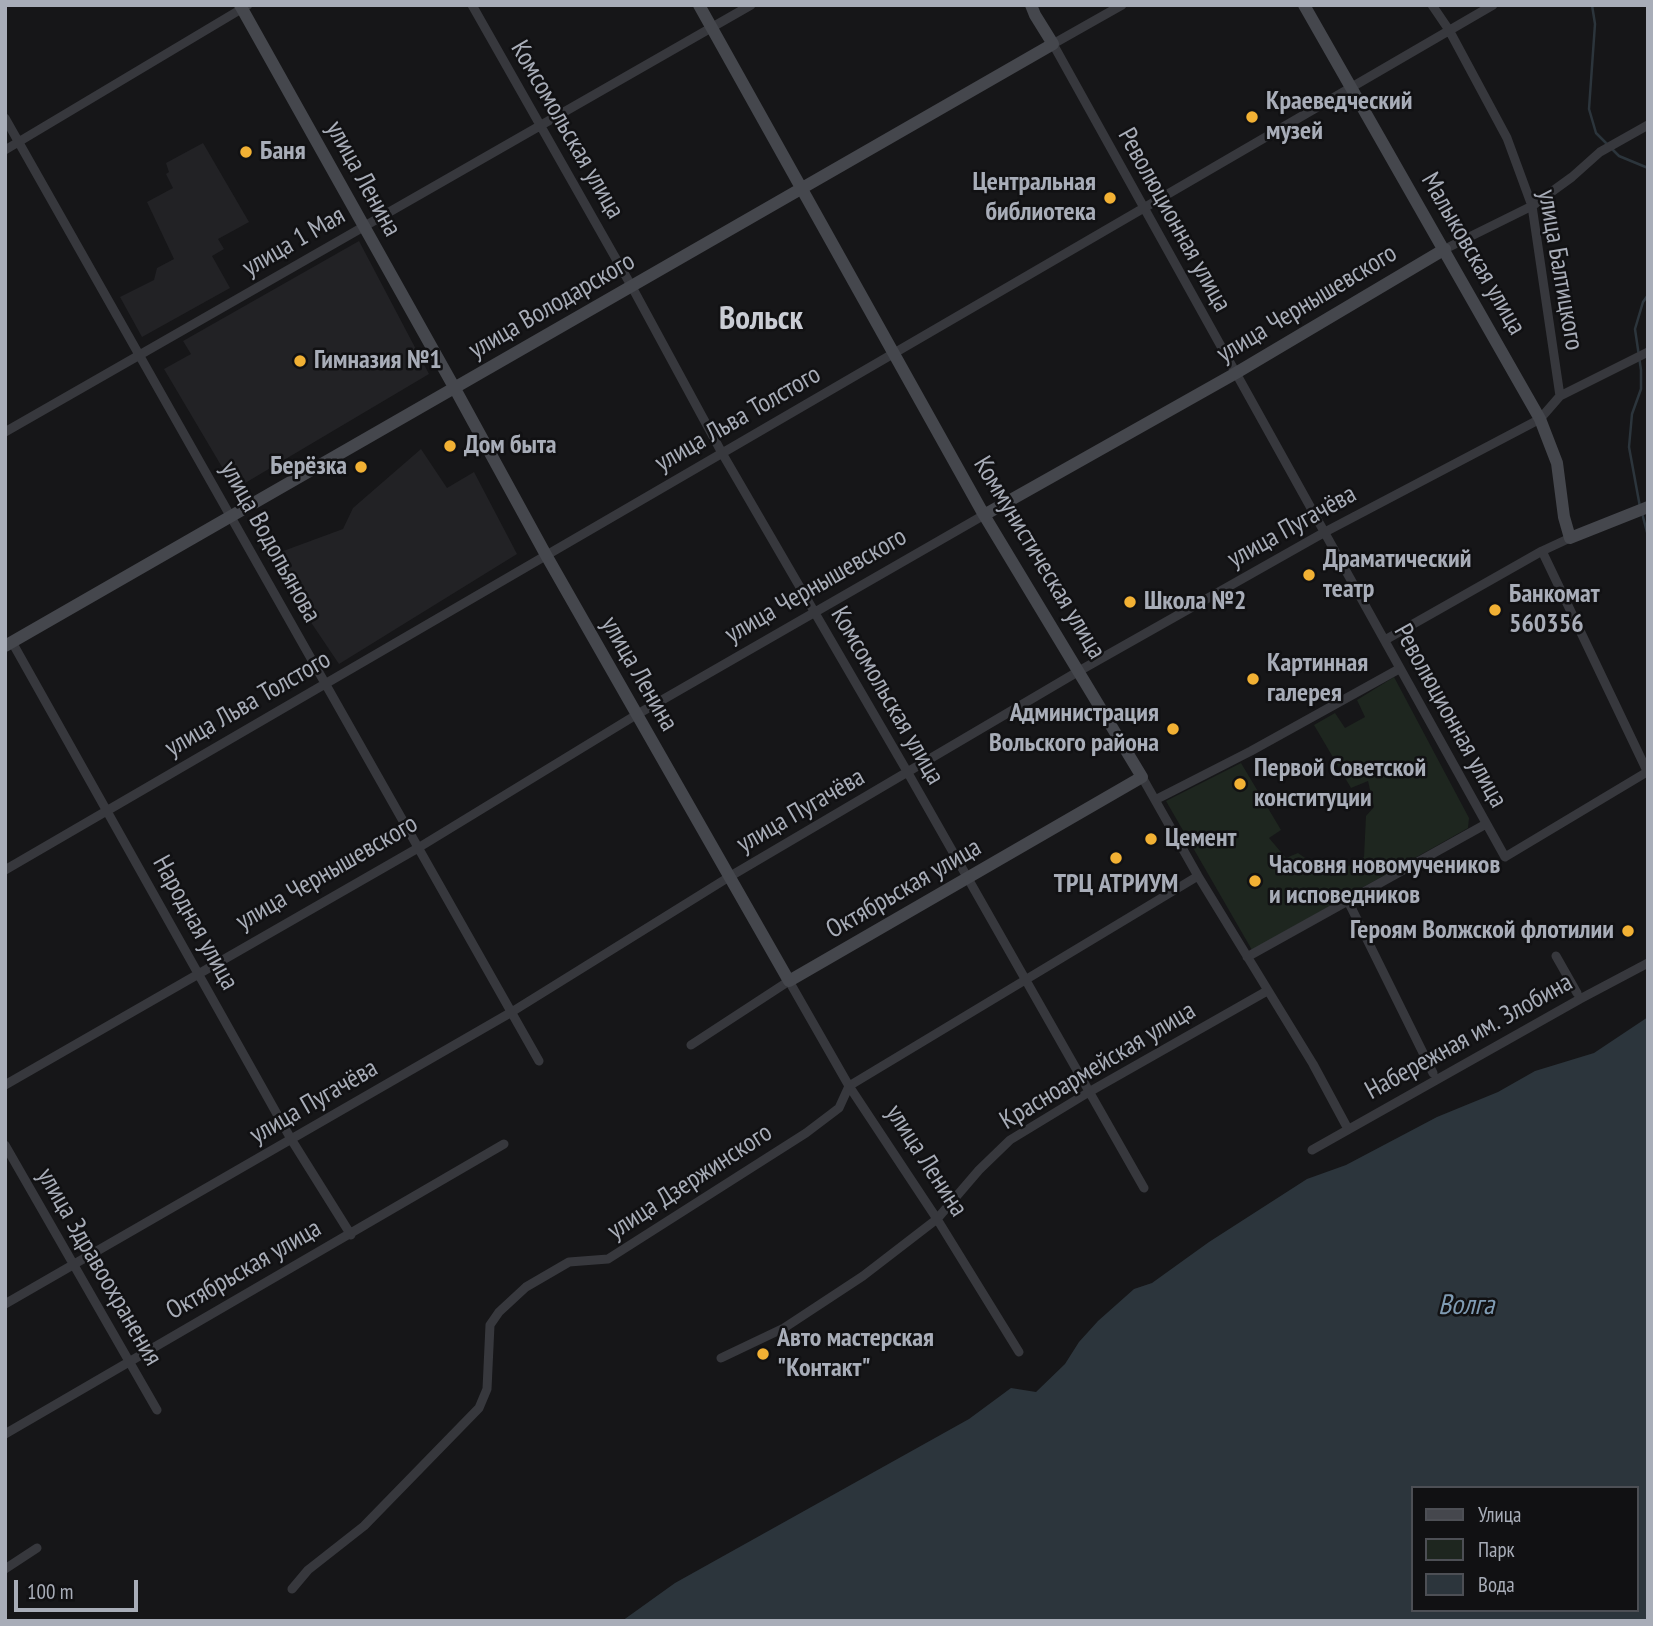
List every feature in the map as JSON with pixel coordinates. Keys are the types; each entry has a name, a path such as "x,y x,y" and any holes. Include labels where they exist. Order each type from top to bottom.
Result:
{"street":[{"name":"Комсомольская улица","path":"472,5 632,287 722,453 1026,978 1144,1188"},
{"name":"Коммунистическая улица","path":"699,5 984,515 1080,671 1198,876 1313,1064 1348,1129"},
{"name":"улица 1 Мая","path":"5,432 751,5"},
{"path":"1021,5 1033,10 1053,44"},
{"name":"улица Володарского","path":"8,640 232,517 1122,5"},
{"name":"Малыковская улица","path":"1304,5 1445,248 1540,419 1557,463 1564,517 1570,538"},
{"name":"улица Балтицкого","path":"1432,5 1449,30 1507,138 1532,205 1560,396"},
{"name":"улица Льва Толстого","path":"5,870 1493,5"},
{"path":"5,150 243,6"},
{"name":"улица Ленина","path":"243,6 545,555 849,1086 937,1219 1019,1352"},
{"name":"Революционная улица","path":"1053,44 1504,857 1648,773"},
{"name":"улица Водопьянова","path":"5,118 538,1061"},
{"name":"улица Чернышевского","path":"5,1085 418,848 636,715 1236,373 1445,248 1532,205 1572,177 1600,152 1648,125"},
{"name":"улица Пугачёва","path":"5,1304 510,1013 729,877 1080,671 1325,532 1540,419 1560,396 1648,352"},
{"path":"1385,640 1542,551 1648,507"},
{"path":"1542,551 1648,773"},
{"name":"Народная улица","path":"8,640 291,1139 351,1235"},
{"path":"1155,800 1262,745 1399,669"},
{"name":"Октябрьская улица","path":"691,1045 789,981 1142,777"},
{"path":"1247,957 1486,824"},
{"name":"улица Дзержинского","path":"292,1589 308,1570 364,1525 479,1408 487,1389 490,1325 499,1312 526,1287 569,1262 608,1259 806,1133 839,1108 849,1086 1198,876"},
{"path":"1348,901 1433,1073"},
{"path":"1556,956 1577,993"},
{"name":"Набережная им. Злобина","path":"1312,1150 1648,963"},
{"name":"Красноармейская улица","path":"721,1358 784,1328 863,1276 937,1219 979,1170 1010,1140 1267,990"},
{"name":"Октябрьская улица","path":"5,1434 504,1144"},
{"name":"улица Здравоохранения","path":"5,1145 157,1410"},
{"path":"5,1569 37,1548"}],"shaded area":[{"path":"203,143 249,222 218,239 224,249 212,256 230,288 142,337 120,297 154,280 157,268 174,259 147,202 173,188 166,174 169,172 166,163"},
{"name":"Гимназия №1","path":"359,241 429,374 235,489 164,369 191,354 183,341"},
{"path":"421,449 447,488 474,472 517,554 339,664 267,557 343,529 353,508"}],"green space":[{"path":"1394,677 1469,818 1468,828 1252,950 1166,801 1241,763 1281,830 1269,838 1286,858 1298,853 1331,876 1364,857 1366,816 1374,807 1368,781 1351,788 1314,725 1335,713 1345,728 1365,717 1357,700"}],"water":[{"name":"Волга","path":"1648,1017 1648,1621 622,1621 675,1583 969,1419 1011,1388 1036,1392 1065,1364 1079,1342 1098,1321 1134,1289 1152,1283 1209,1242 1307,1179 1346,1165 1437,1117 1498,1092 1535,1071 1594,1053"}],"waterway":[{"path":"1592,5 1595,24 1589,109 1596,133 1619,156 1648,168"},
{"path":"1640,507 1629,447 1632,414 1641,389 1635,329 1643,302 1648,295"},
{"path":"1642,513 1648,536"}],"place":[{"name":"Краеведческий музей","path":"1252,117"},
{"name":"Баня","path":"246,152"},
{"name":"Центральная библиотека","path":"1110,198"},
{"name":"Гимназия №1","path":"300,361"},
{"name":"Дом быта","path":"450,446"},
{"name":"Берёзка","path":"361,467"},
{"name":"Драматический театр","path":"1309,575"},
{"name":"Школа №2","path":"1130,602"},
{"name":"Банкомат 560356","path":"1495,610"},
{"name":"Картинная галерея","path":"1253,679"},
{"name":"Администрация Вольского района","path":"1173,729"},
{"name":"Первой Советской конституции","path":"1240,784"},
{"name":"Цемент","path":"1151,839"},
{"name":"ТРЦ АТРИУМ","path":"1116,858"},
{"name":"Часовня новомучеников и исповедников","path":"1255,881"},
{"name":"Героям Волжской флотилии","path":"1628,931"},
{"name":"Авто мастерская \"Контакт\"","path":"763,1354"}],"district":[{"name":"Вольск","path":"761,320"}]}
